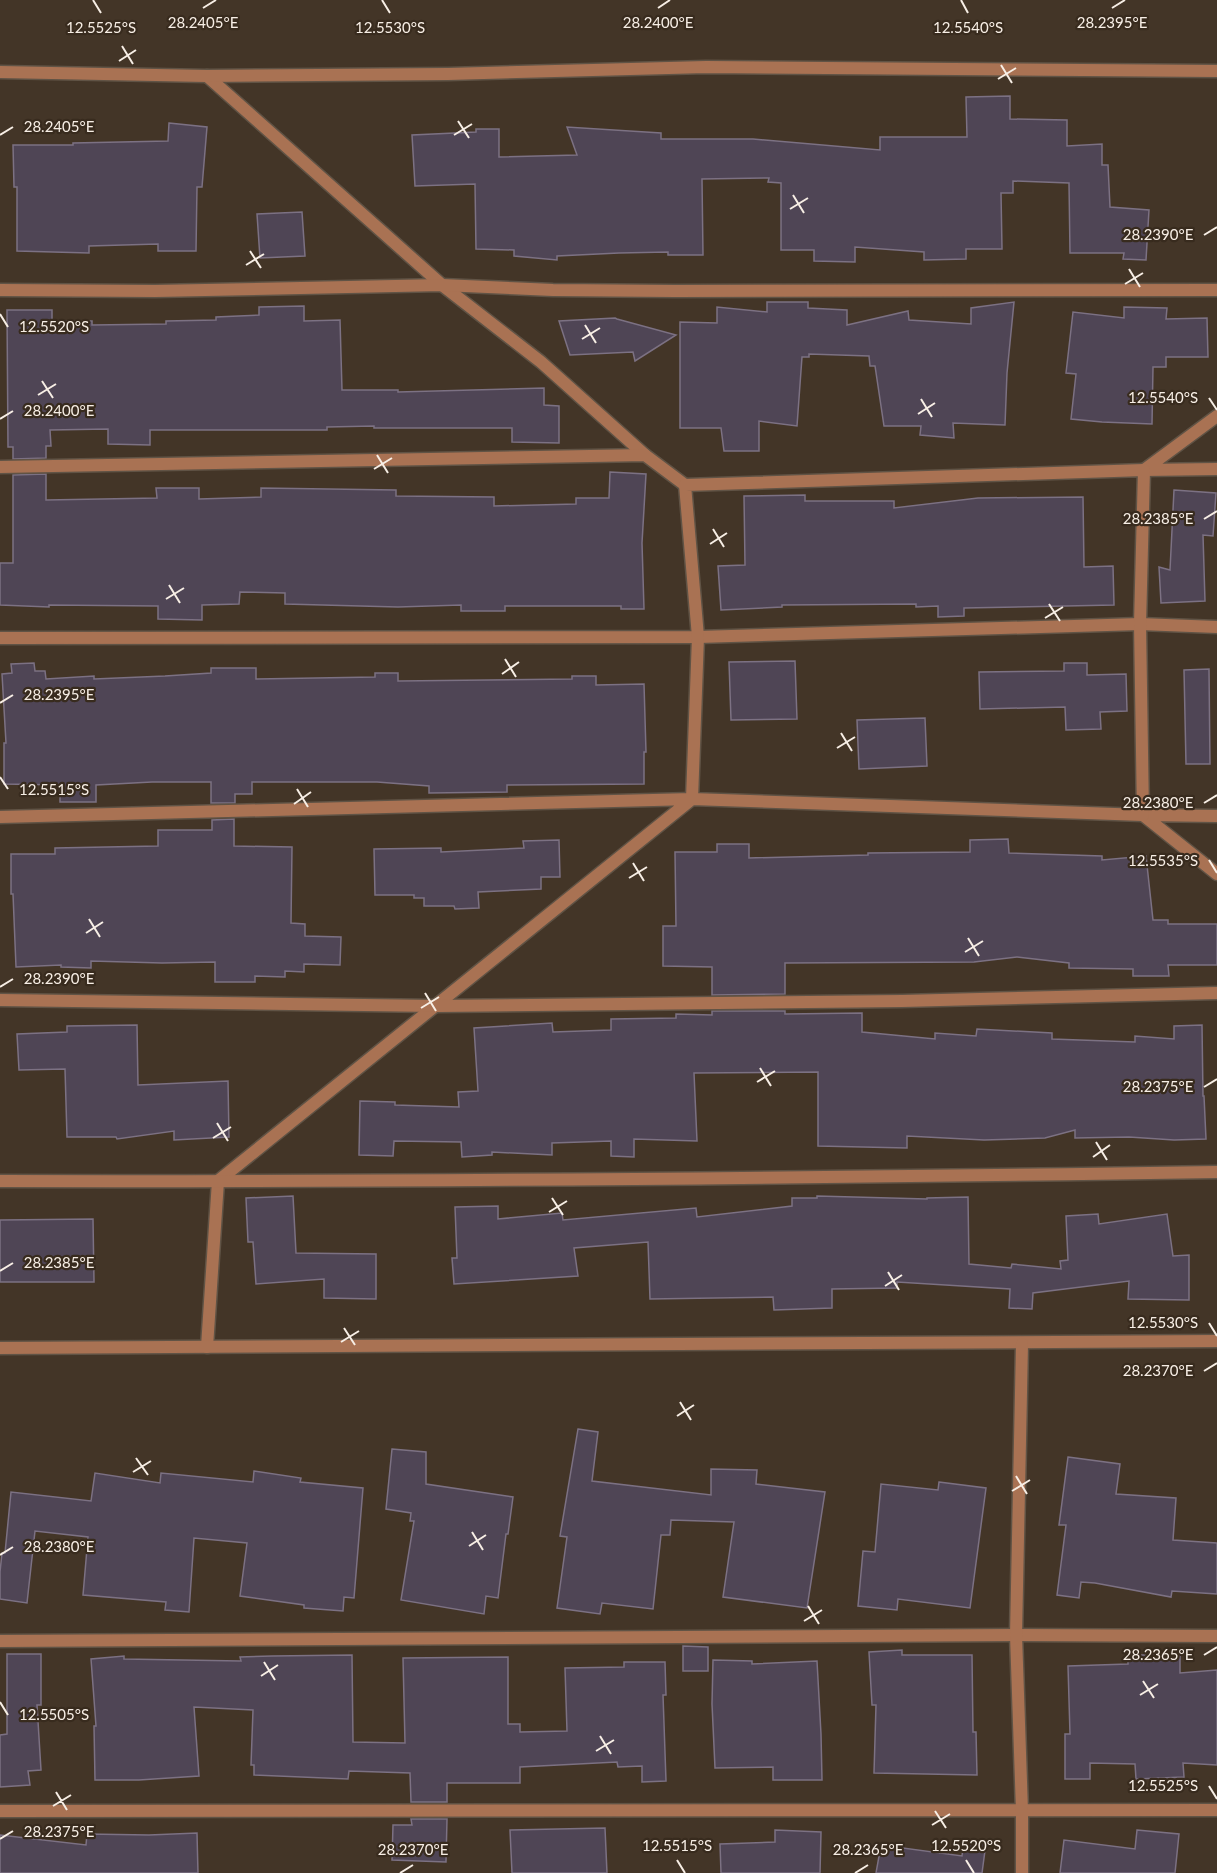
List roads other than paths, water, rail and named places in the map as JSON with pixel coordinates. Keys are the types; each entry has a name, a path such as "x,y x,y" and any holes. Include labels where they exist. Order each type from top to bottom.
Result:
{"street":[{"path":"0,72 207,76 448,74 706,67 1217,71"},
{"path":"207,76 442,285 541,362 645,455 685,484 1217,469"},
{"path":"0,290 155,291 442,285 552,290 675,291 1217,290"},
{"path":"1144,470 1217,416"},
{"path":"0,467 645,455"},
{"path":"1143,815 1140,624 1144,470"},
{"path":"207,1347 218,1181 692,799 698,637 685,484"},
{"path":"0,638 698,637 1140,624 1217,627"},
{"path":"0,817 692,799 1217,816"},
{"path":"1143,815 1217,874"},
{"path":"0,1000 436,1006 1217,993"},
{"path":"0,1181 1217,1172"},
{"path":"0,1348 1022,1344 1217,1341"},
{"path":"1022,1344 1016,1635 1022,1873"},
{"path":"0,1641 1016,1635 1217,1636"},
{"path":"0,1811 1217,1810"}]}
